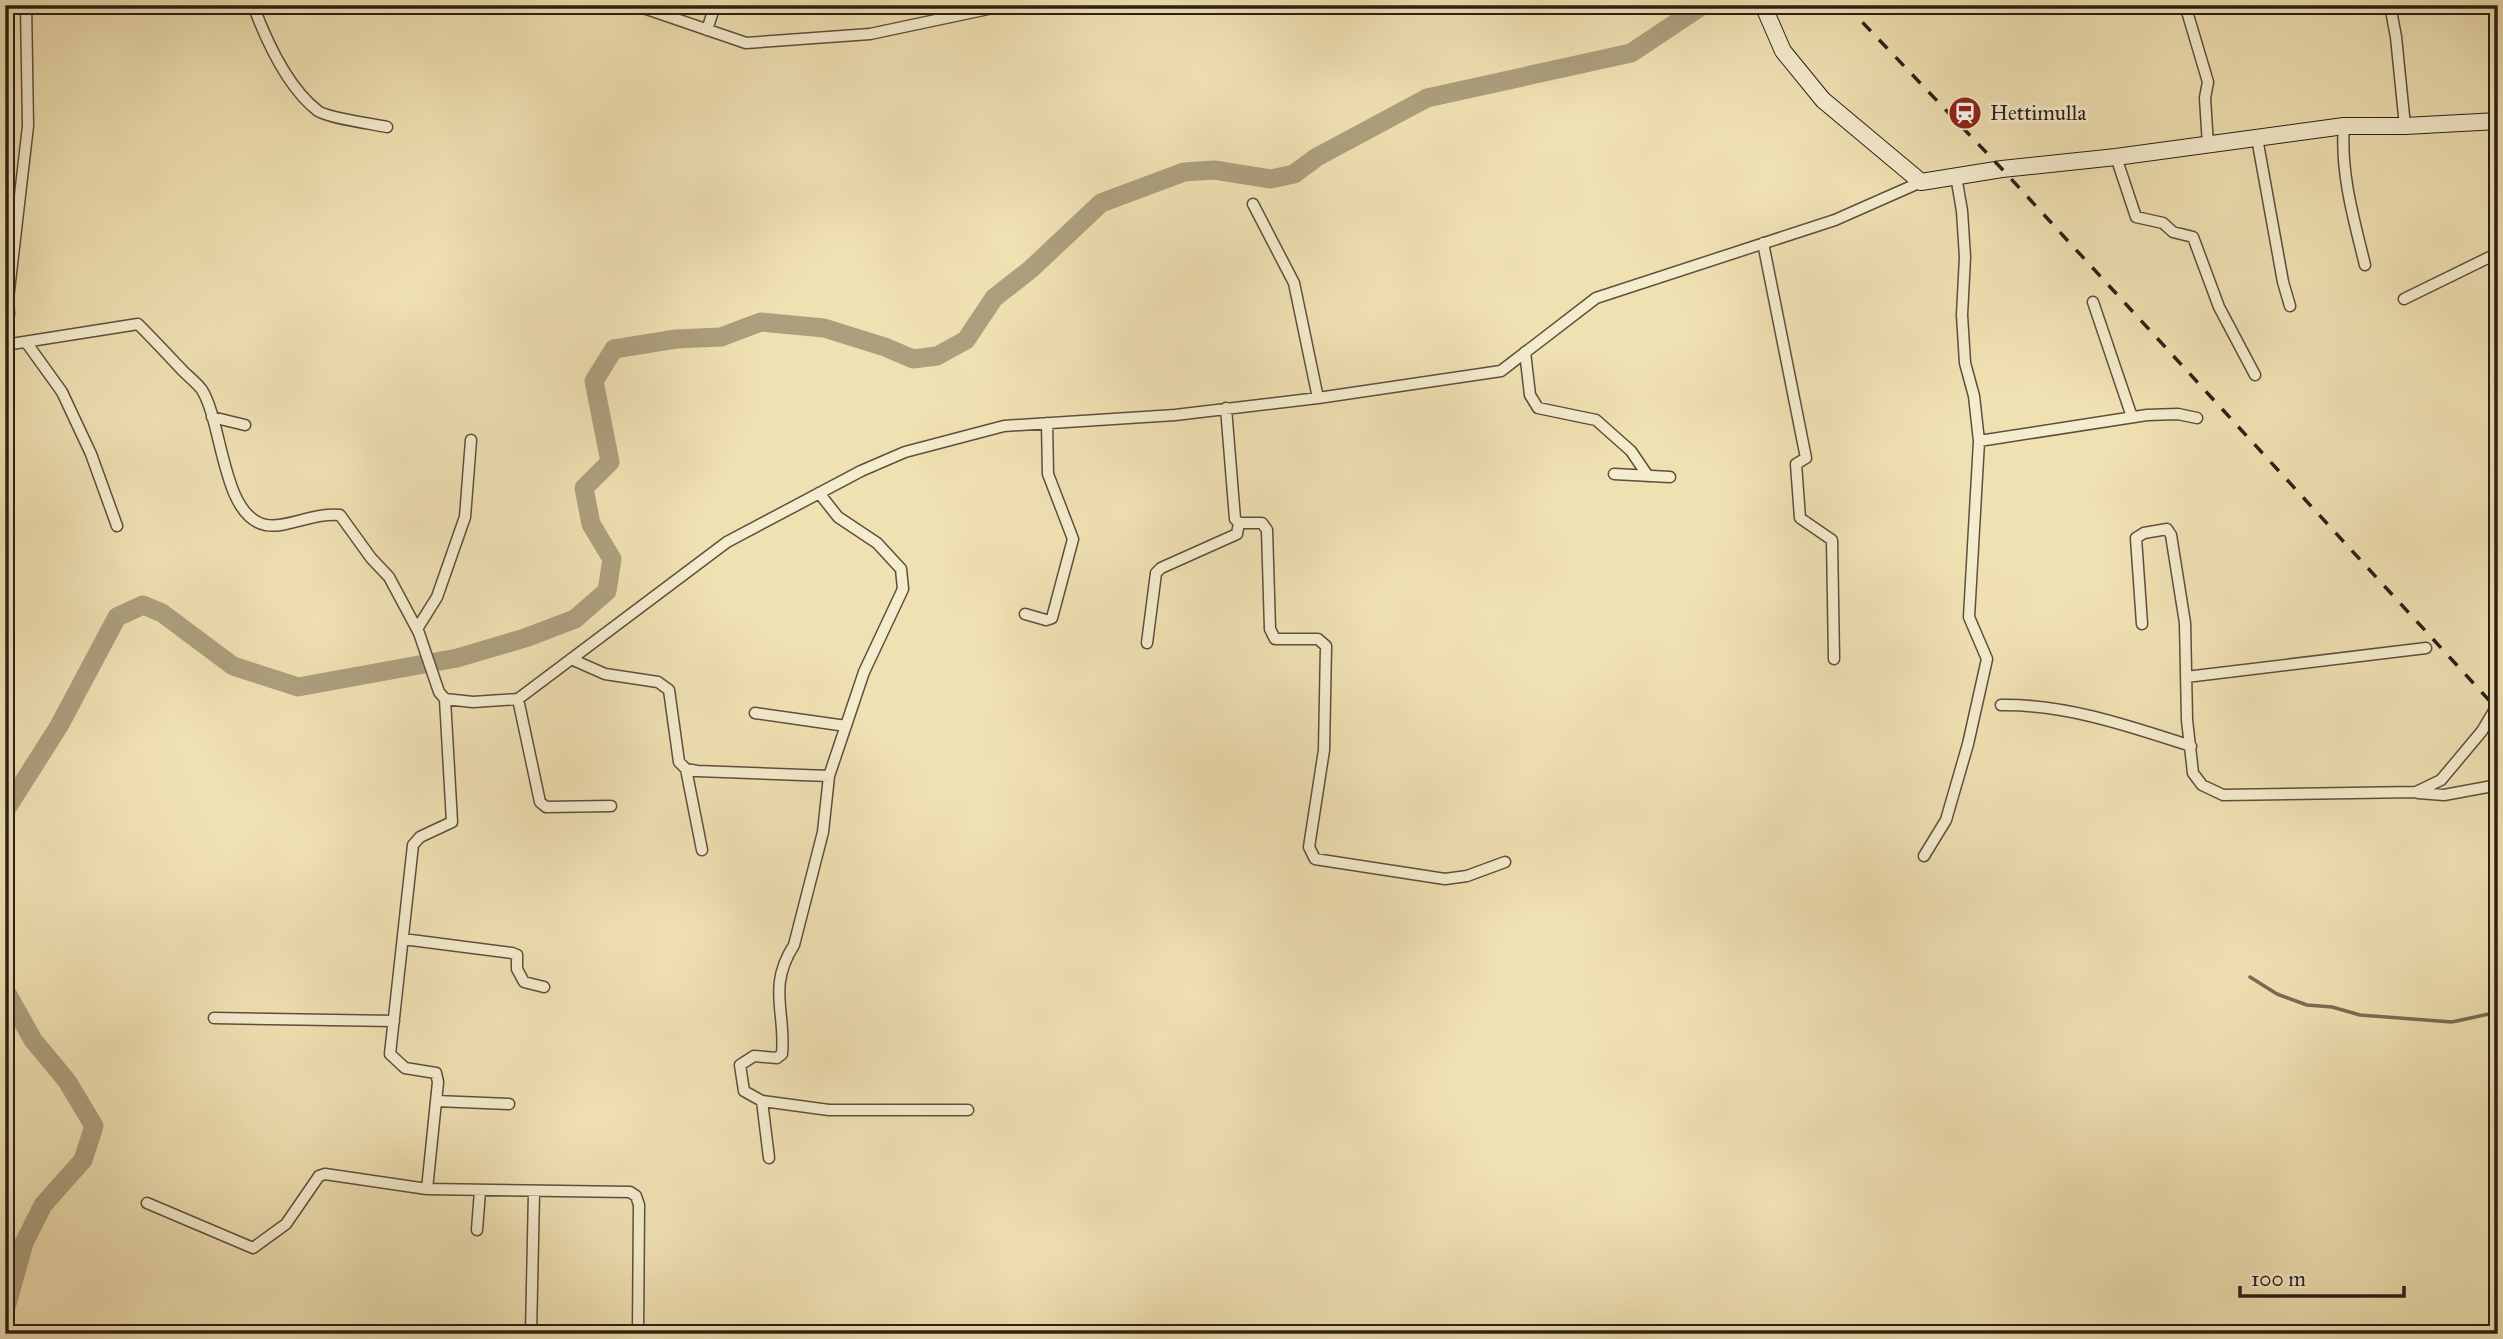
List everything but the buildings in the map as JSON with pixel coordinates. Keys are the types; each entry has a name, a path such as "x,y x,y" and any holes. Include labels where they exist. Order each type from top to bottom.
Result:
{"main road":[{"path":"1763,5 1783,51 1823,100 1921,182 2344,126 2498,121"}],"street":[{"path":"5,328 28,126 26,5"},
{"path":"253,5 262,29 290,81 320,112 387,127"},
{"path":"635,5 746,43 870,34 967,10 1007,5"},
{"path":"707,30 715,5"},
{"path":"2390,5 2405,126"},
{"path":"2186,8 2208,82 2205,98 2208,145"},
{"path":"2344,126 2344,159 2365,265"},
{"path":"2257,138 2283,282 2290,306"},
{"path":"2116,157 2136,217 2163,223 2173,232 2193,237 2219,307 2255,375"},
{"path":"1924,856 1946,820 1968,744 1987,659 1969,617 1979,442 1974,396 1965,363 1962,315 1965,257 1962,211 1955,176"},
{"path":"442,695 472,702 518,698 727,542 860,471 905,452 1004,426 1175,415 1318,398 1501,371 1596,298 1835,220 1921,182"},
{"path":"1253,204 1293,283 1318,398"},
{"path":"1763,243 1806,458 1796,464 1800,517 1832,540 1833,659"},
{"path":"2404,299 2498,253"},
{"path":"2093,302 2132,417"},
{"path":"5,345 138,324 202,390 221,443 233,496 242,510 256,522 268,526 328,514 340,515 371,558 389,577 418,631 442,695 452,822 420,837 413,845 390,1054 405,1068 432,1070 436,1073 438,1082 427,1189"},
{"path":"26,342 62,392 90,454 117,526"},
{"path":"1525,352 1530,395 1538,408 1596,420 1631,452 1648,476"},
{"path":"1226,408 1235,519 1239,523 1262,523 1267,530 1270,629 1275,639 1318,639 1326,646 1324,750 1308,847 1315,859 1445,879 1468,876 1505,862"},
{"path":"1979,442 2132,417 2178,414 2197,418"},
{"path":"212,417 245,425"},
{"path":"1025,614 1046,620 1052,618 1073,539 1048,474 1047,423"},
{"path":"418,631 437,597 465,517 471,440"},
{"path":"1614,474 1670,477"},
{"path":"819,493 838,517 877,543 901,569 902,589 864,671 829,776 823,832 794,945 784,960 779,981 782,1054 777,1058 754,1056 740,1065 744,1091 762,1101 829,1110 968,1111"},
{"path":"1147,643 1156,573 1161,568 1237,534 1239,523"},
{"path":"2142,624 2136,538 2144,533 2167,529 2171,535 2185,623 2187,720 2193,773 2202,785 2223,795 2416,792 2444,795 2498,785"},
{"path":"2186,677 2426,648"},
{"path":"571,659 605,674 658,682 669,690 679,762 686,769 702,850"},
{"path":"518,698 540,802 546,807 611,806"},
{"path":"2001,705 2035,704 2093,716 2191,746"},
{"path":"2416,792 2441,780 2482,731 2498,704"},
{"path":"755,713 846,726"},
{"path":"686,769 829,776"},
{"path":"403,939 512,953 517,955 517,969 524,982 544,987"},
{"path":"214,1017 394,1021"},
{"path":"436,1101 509,1104"},
{"path":"762,1101 769,1158"},
{"path":"147,1203 253,1248 286,1224 319,1176 325,1174 427,1189 630,1192 636,1196 639,1205 638,1334"},
{"path":"477,1230 480,1191"},
{"path":"531,1334 534,1192"}],"waterway":[{"path":"5,811 59,726 117,617 143,605 162,613 233,666 298,687 457,658 525,638 575,619 607,591 612,559 591,524 584,488 610,462 594,381 614,349 676,339 721,337 761,322 824,328 885,347 913,359 937,356 966,340 994,298 1031,269 1101,203 1184,172 1214,170 1271,179 1294,174 1317,157 1427,98 1631,53 1703,5"},
{"path":"2250,977 2277,994 2307,1005 2332,1007 2360,1015 2452,1022 2498,1012"},
{"path":"5,990 33,1040 67,1081 94,1126 83,1160 43,1205 24,1243 5,1311"}],"railway":[{"path":"1846,5 2002,169 2498,710"}],"place":[{"name":"Hettimulla","path":"1965,113"}]}
